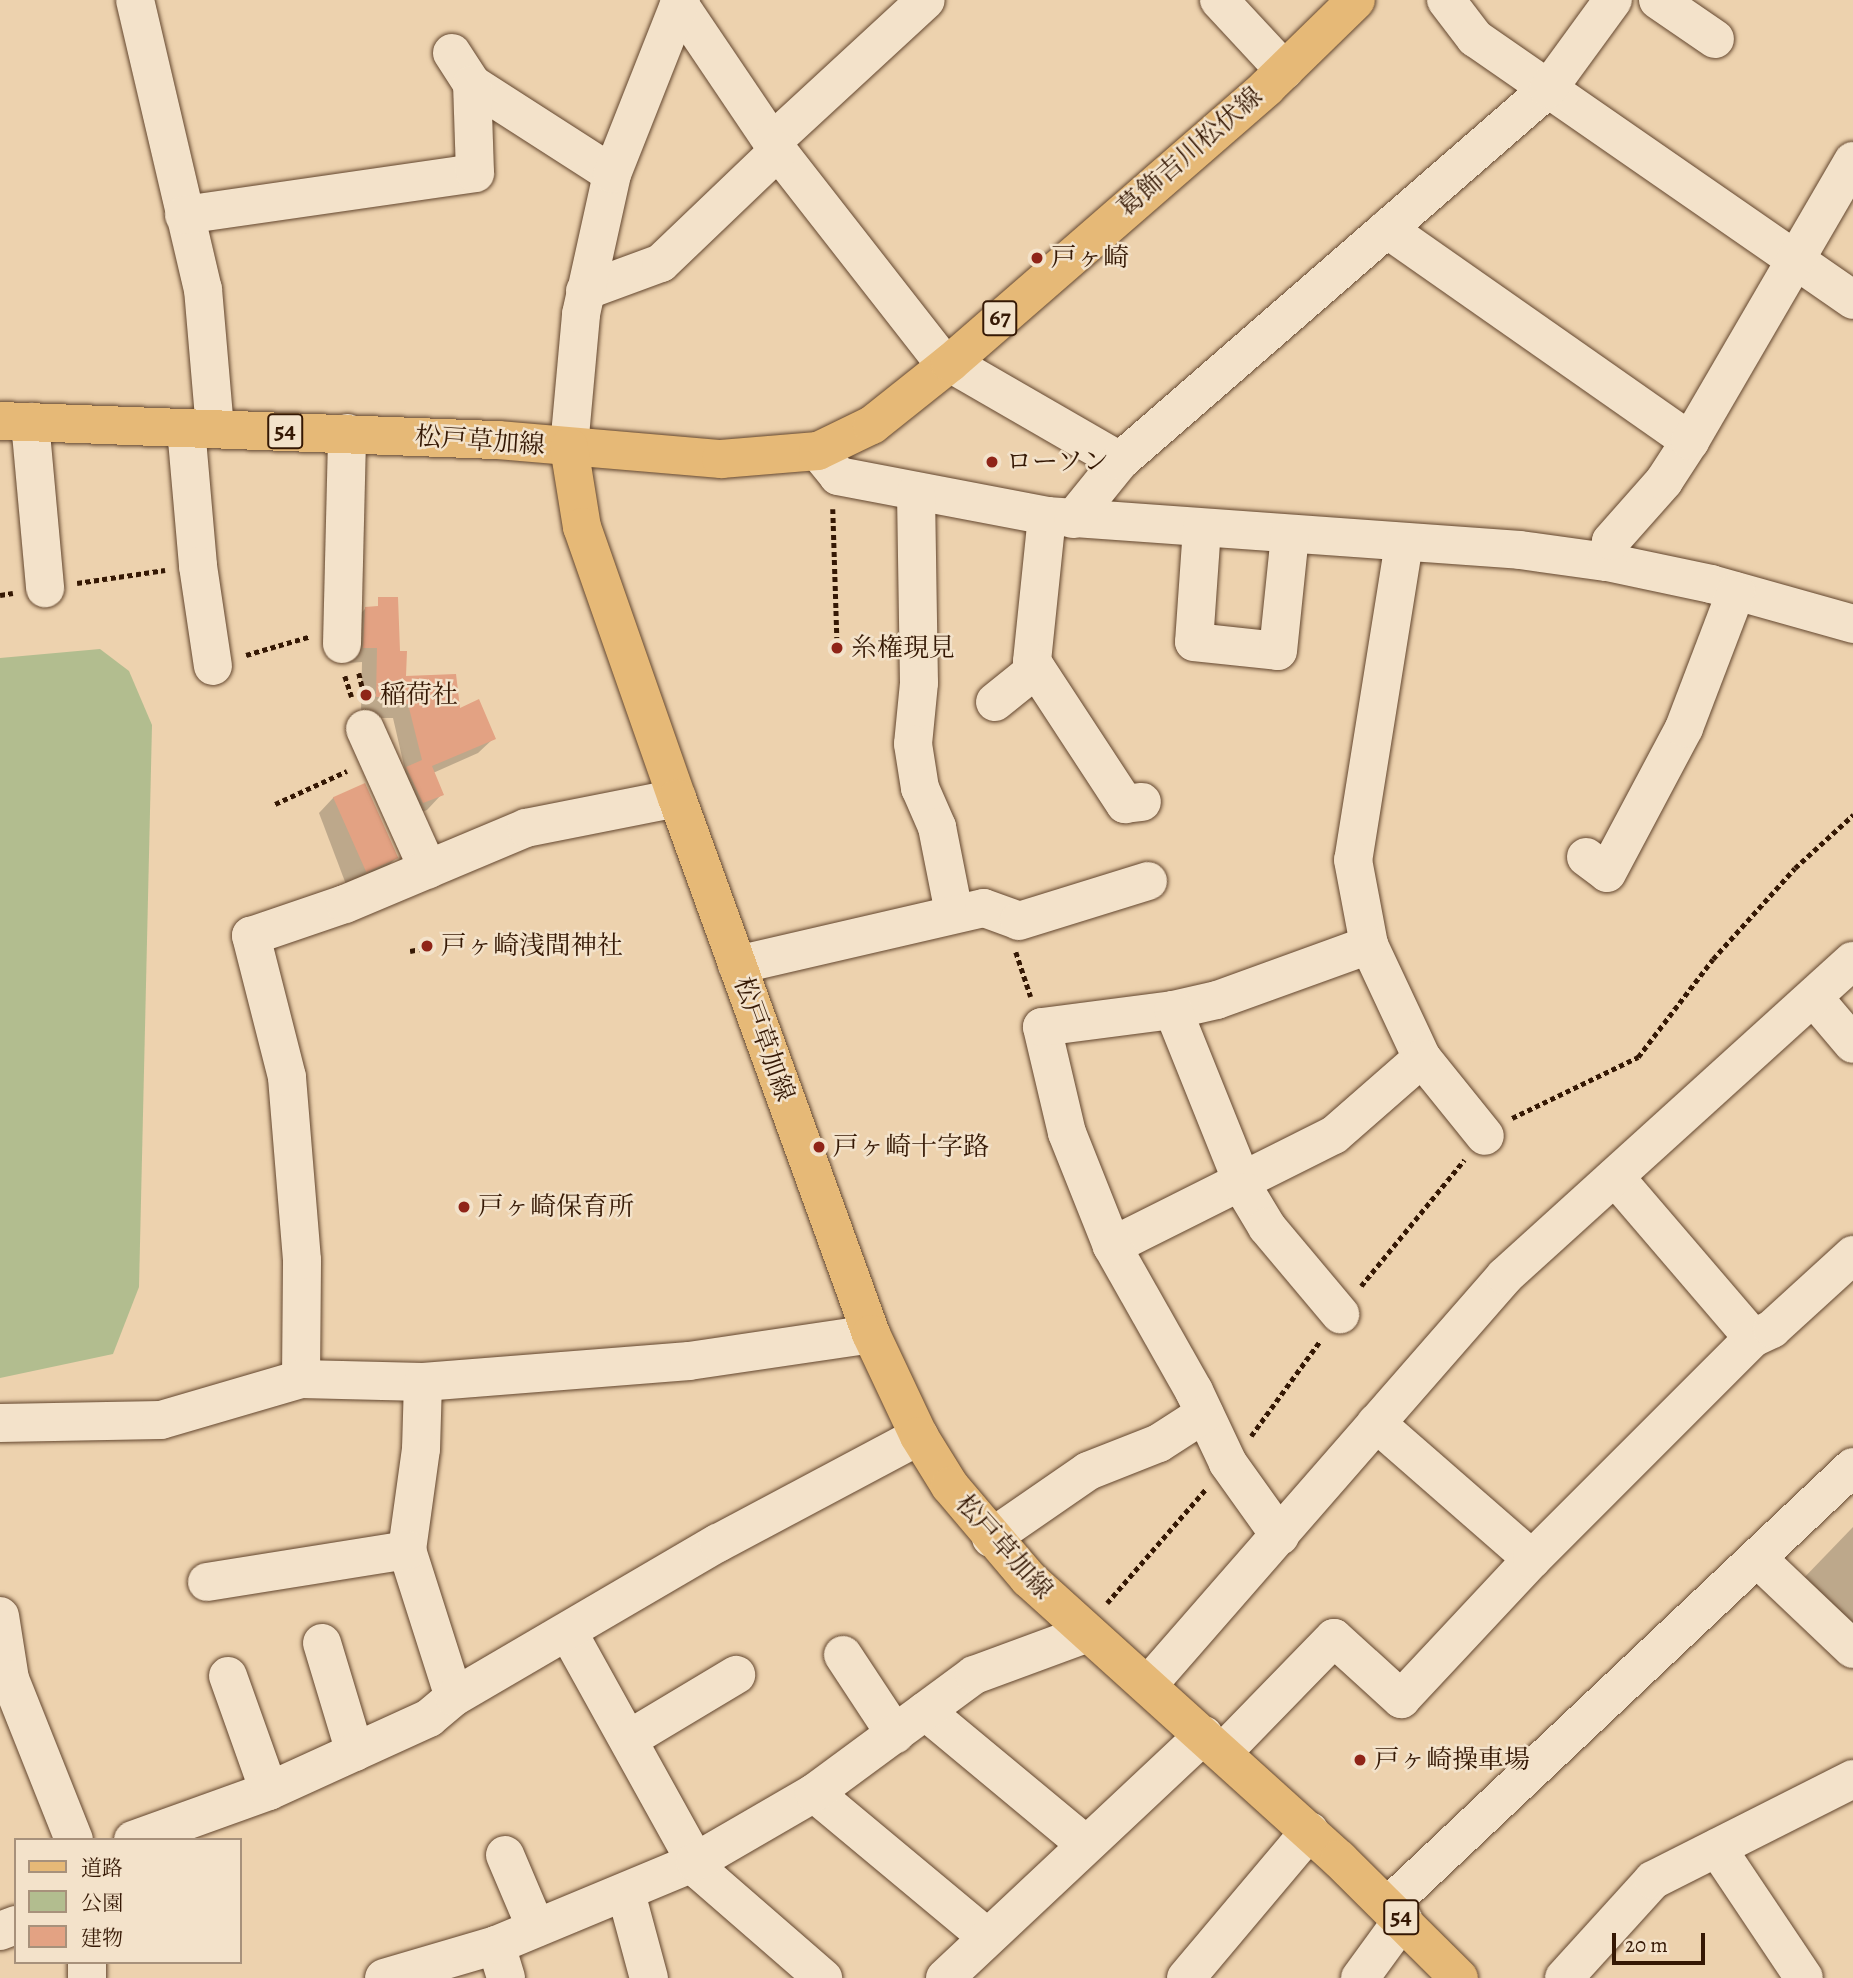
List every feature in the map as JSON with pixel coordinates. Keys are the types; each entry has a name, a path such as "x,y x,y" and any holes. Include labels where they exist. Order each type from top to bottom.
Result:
{"main road":[{"name":"葛飾吉川松伏線","path":"569,447 721,459 825,459 948,365 1284,70 1356,0"},
{"name":"松戸草加線","path":"15,421 348,433 569,447 582,527 677,798 872,1334 919,1436 991,1538 1086,1632 1310,1831 1396,1912 1459,1978"}],"street":[{"path":"135,0 203,289 198,566 213,666"},
{"path":"585,291 661,262 926,0"},
{"path":"1219,0 1284,70"},
{"path":"1446,0 1475,38 1853,300"},
{"path":"1142,802 1125,804 1032,662 1060,518 1121,461 1548,89 1613,0"},
{"path":"1658,0 1715,39"},
{"path":"680,2 775,147 948,365 1121,461"},
{"path":"569,447 585,291 612,174 680,2"},
{"path":"184,215 475,173 477,156 462,69 612,174"},
{"path":"1607,562 1611,541 1664,481 1690,441 1853,161"},
{"path":"1387,229 1690,441"},
{"path":"15,421 45,588"},
{"path":"341,639 348,433"},
{"path":"825,459 838,476 916,493 1060,518 1520,550 1607,562 1849,615"},
{"path":"916,493 919,683 913,744 920,788 937,827 954,913"},
{"path":"1202,527 1194,642 1278,651 1290,535"},
{"path":"1404,543 1353,860 1369,945 1422,1058 1485,1136"},
{"path":"1586,857 1607,873 1684,728 1736,592"},
{"path":"995,702 1036,669"},
{"path":"371,743 428,869"},
{"path":"301,1379 302,1260 287,1077 251,936 428,869 526,828 677,798"},
{"path":"737,965 984,908 1019,921 1148,881"},
{"path":"1280,1536 1228,1463 1112,1246 1067,1133 1042,1027 1173,1010 1217,1000 1369,945"},
{"path":"1148,1685 1505,1276 1853,961"},
{"path":"1814,998 1853,1044"},
{"path":"1173,1010 1242,1182 1267,1227 1340,1314"},
{"path":"1112,1246 1335,1135 1422,1058"},
{"path":"1615,1177 1753,1338"},
{"path":"814,1793 968,1964 1085,1844 1213,1744 1334,1638 1401,1699 1532,1559 1753,1338 1772,1329 1853,1255"},
{"path":"0,1423 161,1420 301,1379 423,1382 689,1361 872,1334"},
{"path":"423,1382 421,1449 407,1550 454,1697"},
{"path":"991,1538 1088,1471 1159,1443 1204,1414"},
{"path":"1376,1423 1532,1559"},
{"path":"139,1838 269,1791 429,1718 454,1697 718,1543 919,1436"},
{"path":"1360,1978 1396,1912 1853,1467"},
{"path":"207,1582 407,1550"},
{"path":"1757,1558 1853,1649"},
{"path":"0,1616 10,1679 73,1838"},
{"path":"568,1632 701,1872 823,1978"},
{"path":"384,1978 501,1962 536,1928 626,1893 695,1862 814,1793 974,1675 1086,1632"},
{"path":"322,1643 355,1752"},
{"path":"843,1655 895,1734"},
{"path":"629,1739 736,1675"},
{"path":"228,1676 269,1791"},
{"path":"925,1711 1085,1844"},
{"path":"1572,1975 1653,1880 1853,1779"},
{"path":"1186,1978 1310,1831"},
{"path":"1717,1848 1804,1978"},
{"path":"505,1855 536,1928"},
{"path":"626,1893 649,1978"}],"path":[{"path":"825,459 837,638"},
{"path":"0,595 198,566"},
{"path":"213,666 297,639 341,639 345,678 371,743 275,804"},
{"path":"1086,1632 1228,1463 1413,1219 1485,1136 1494,1127 1638,1057 1713,959 1795,868 1853,815"},
{"path":"1002,915 1042,1027"},
{"path":"411,951 420,949"}],"green space":[{"path":"100,649 129,671 152,725 139,1287 113,1354 0,1378 0,658"}],"building":[{"path":"378,597 398,597 400,651 407,651 406,676 456,674 460,708 479,699 496,739 432,766 444,795 423,803 406,767 422,760 408,704 385,703 385,697 376,697 377,648 363,648 365,607 378,606"},
{"path":"365,783 398,858 366,872 333,797"}],"place":[{"name":"戸ヶ崎","path":"1037,258"},
{"name":"ローソン","path":"992,462"},
{"name":"糸権現見","path":"837,648"},
{"name":"稲荷社","path":"366,695"},
{"name":"戸ヶ崎浅間神社","path":"427,946"},
{"name":"戸ヶ崎十字路","path":"819,1147"},
{"name":"戸ヶ崎保育所","path":"464,1207"},
{"name":"戸ヶ崎操車場","path":"1360,1760"}]}
